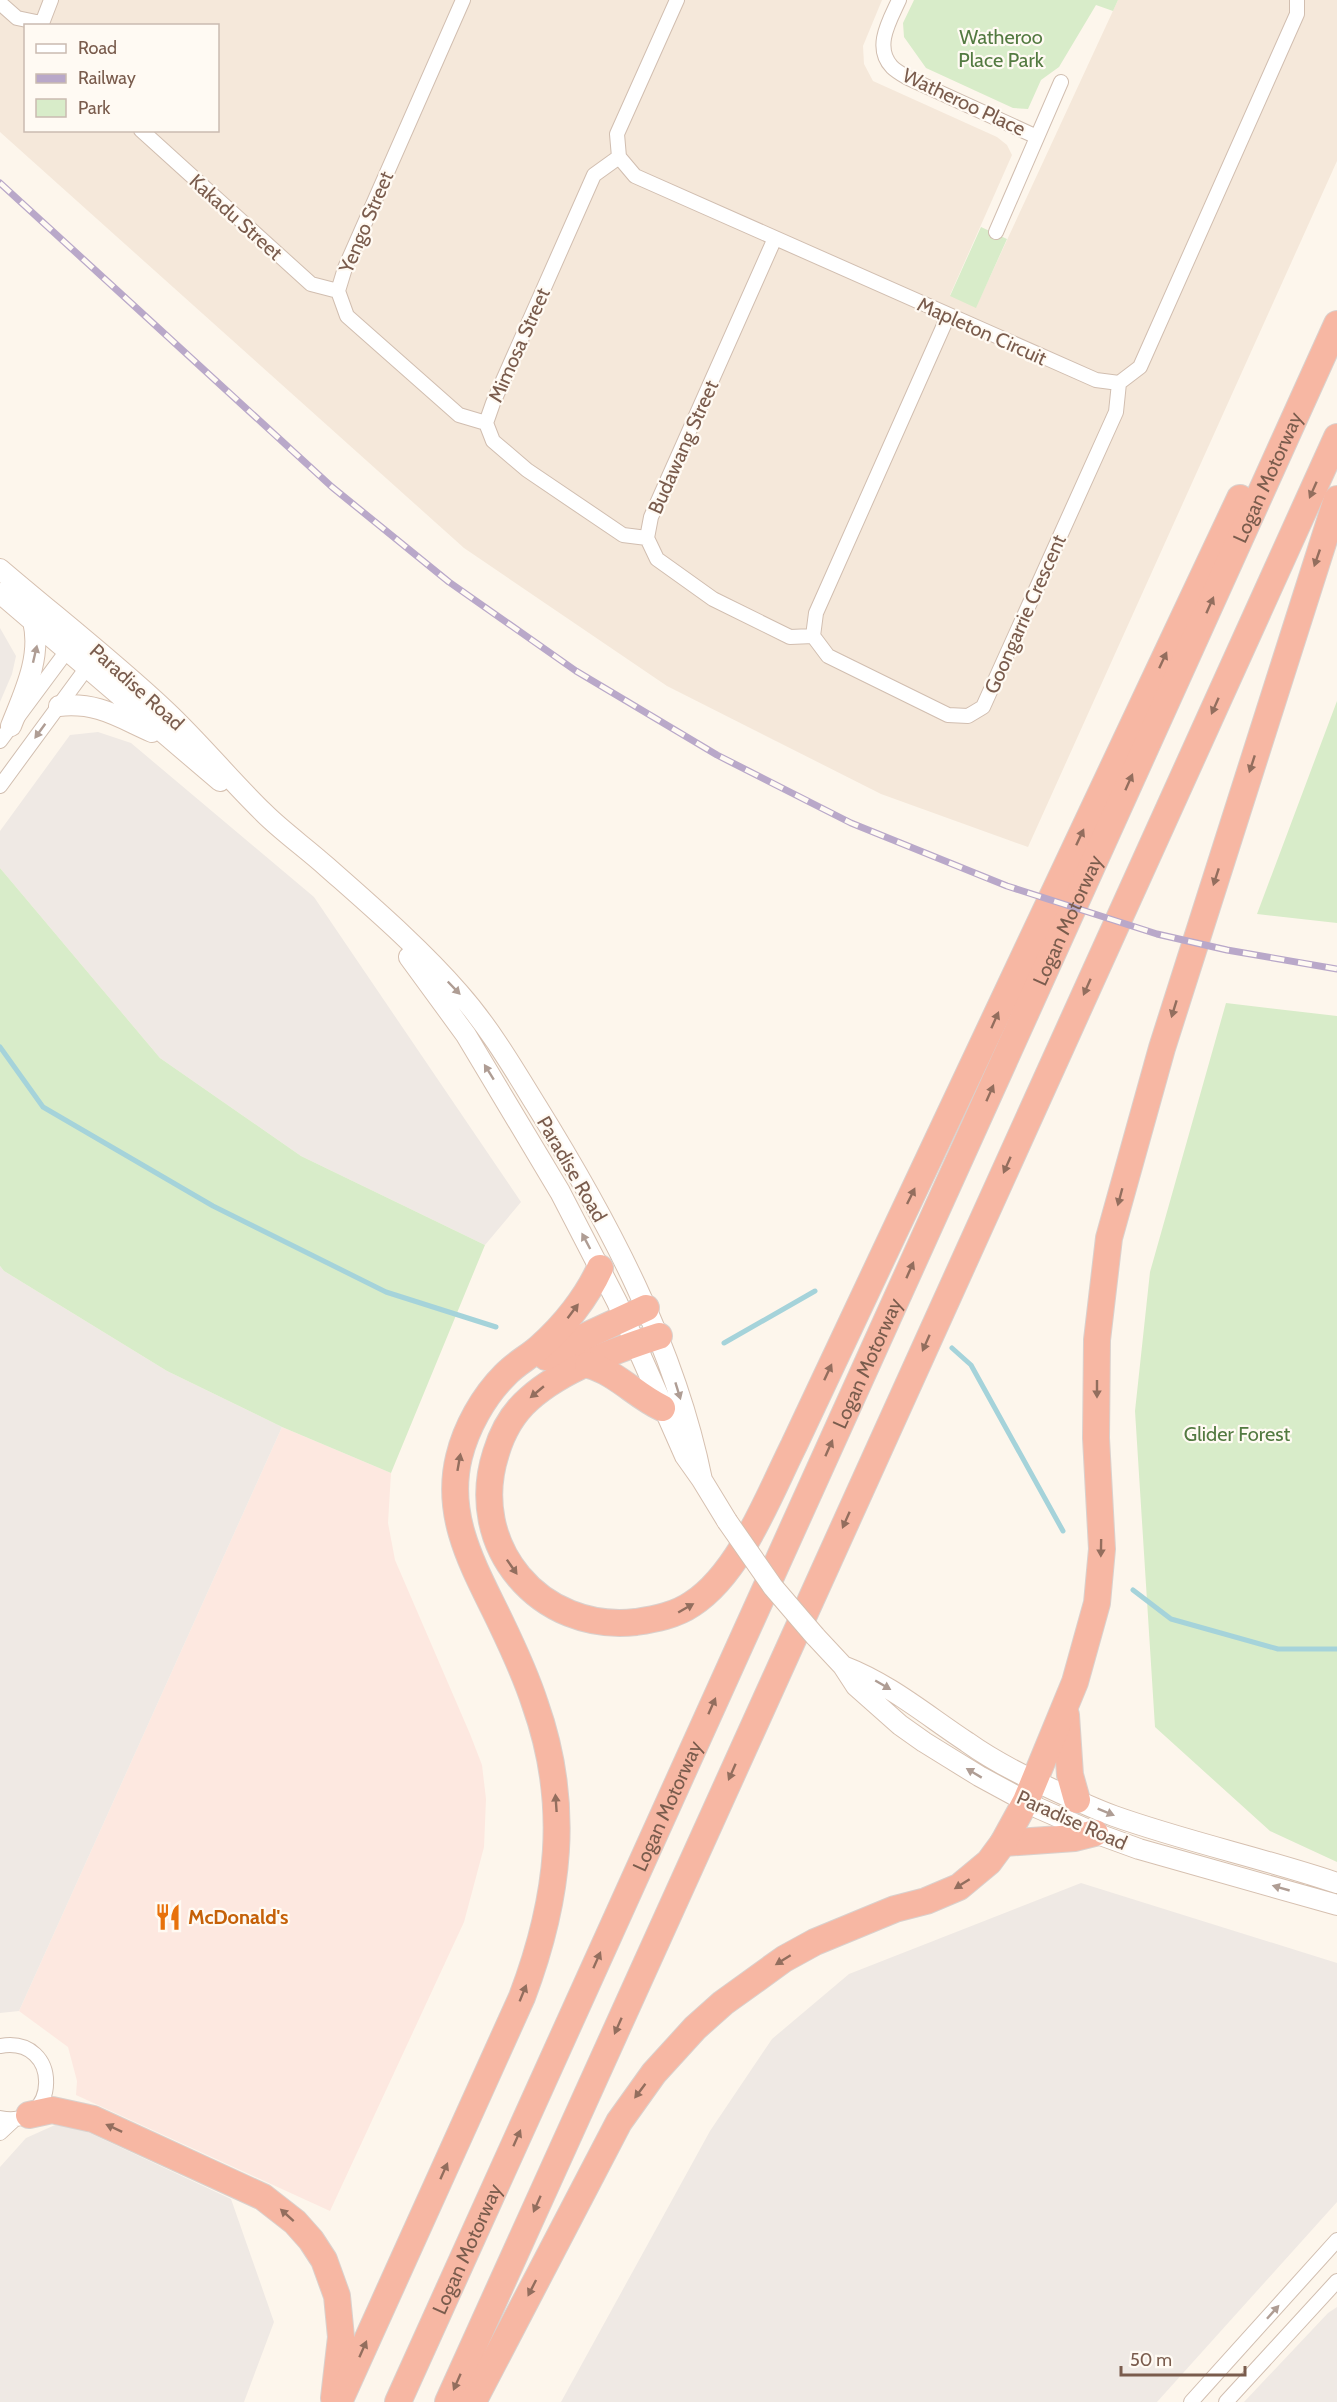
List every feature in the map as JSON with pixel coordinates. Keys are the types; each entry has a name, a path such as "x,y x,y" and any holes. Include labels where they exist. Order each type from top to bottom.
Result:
{"highway":[{"name":"Logan Motorway","path":"398,2402 1337,324"},
{"path":"647,1340 552,1381 526,1401 511,1420 499,1442 491,1467 488,1492 496,1536 514,1571 540,1598 559,1610 588,1620 619,1624 677,1613 693,1604 720,1580 732,1565 757,1520 981,1052 1222,534 1281,416 1314,375"},
{"path":"448,2402 1337,437"},
{"path":"473,2402 619,2122 654,2073 695,2028 723,2002 784,1959 815,1942 895,1909 926,1901 959,1887 974,1877 1003,1843 1029,1791 1065,1709 1089,1638 1097,1603 1102,1549 1096,1438 1097,1340 1109,1238 1158,1059 1337,499"},
{"path":"339,2402 522,1997 536,1960 552,1896 557,1823 555,1791 544,1731 520,1666 463,1542 457,1499 458,1459 475,1417 504,1376 538,1348 569,1316 593,1283 600,1268"},
{"path":"538,1348 546,1357 564,1346 635,1313"},
{"path":"588,1365 604,1370 644,1399 663,1408"},
{"path":"1065,1709 1070,1775 1077,1800"},
{"path":"1003,1843 1075,1838 1095,1833"},
{"path":"14,2118 52,2110 93,2119 264,2197 295,2222 324,2260 337,2296 341,2337 333,2402"}],"street":[{"path":"0,3 17,18 41,24 51,0"},
{"name":"Yengo Street","path":"464,0 345,268 338,291 347,316 459,414 486,423"},
{"path":"619,157 617,134 677,0"},
{"name":"Watheroo Place","path":"899,0 884,34 884,52 892,67 908,78 1037,137"},
{"path":"1119,383 1140,367 1297,14 1298,0"},
{"name":"Watheroo Place","path":"996,232 1061,82"},
{"name":"Kakadu Street","path":"143,132 311,284 338,291"},
{"name":"Mapleton Circuit","path":"619,157 635,176 1096,380 1119,383"},
{"name":"Mimosa Street","path":"619,157 594,175 493,402 486,423 493,441 526,470 623,535 647,538"},
{"name":"Budawang Street","path":"775,238 651,517 647,538 657,559 713,599 790,637 813,636"},
{"path":"813,636 816,613 948,316"},
{"name":"Goongarrie Crescent","path":"813,636 828,656 948,715 968,716 983,707 1116,412 1119,383"},
{"name":"Paradise Road","path":"0,569 174,742 244,802 265,815"},
{"name":"Paradise Road","path":"0,593 33,621 73,643"},
{"path":"5,733 28,683 37,644 33,621"},
{"path":"5,733 73,643"},
{"path":"0,786 93,660"},
{"name":"Paradise Road","path":"93,660 165,710 265,815 366,903 457,990 478,1016 560,1143 599,1215 635,1313 697,1452 702,1480"},
{"path":"59,706 81,704 97,708 174,742"},
{"name":"Paradise Road","path":"366,903 442,1000 549,1172 600,1268 635,1313"},
{"name":"Paradise Road","path":"647,1340 663,1408 685,1456 773,1587 843,1666 867,1675 895,1691 968,1743 1029,1791 1095,1833 1196,1866 1256,1880 1337,1905"},
{"name":"Paradise Road","path":"1029,1791 1077,1800 1112,1815 1177,1836 1337,1883"},
{"path":"0,2046 10,2045 27,2049 41,2061 45,2070 46,2090 43,2100 14,2118 0,2133"},
{"path":"1191,2402 1337,2241"},
{"path":"1226,2402 1337,2281"}],"shaded area":[{"path":"0,0 882,0 863,46 864,64 873,81 997,137 1007,145 1012,155 950,295 976,307 1118,0 1337,0 1337,161 1028,847 881,794 667,686 464,548 0,132"},
{"path":"0,628 16,656 12,674 0,702"},
{"path":"98,732 131,743 314,897 521,1202 485,1245 301,1156 160,1058 0,868 0,831 70,735"},
{"path":"0,1266 4,1271 167,1371 282,1427 19,2011 0,2013"},
{"path":"282,1427 391,1473 388,1523 395,1560 482,1765 486,1799 484,1847 464,1922 330,2211 76,2095 77,2081 68,2047 19,2011"},
{"path":"1081,1883 1337,1963 1337,2202 1157,2402 561,2402 710,2131 772,2039 849,1974"},
{"path":"55,2125 81,2129 231,2199 274,2322 244,2402 0,2402 0,2167 26,2138"},
{"path":"1337,2307 1337,2402 1244,2402 1328,2313"}],"green space":[{"name":"Watheroo Place Park","path":"914,0 1118,0 1113,11 1096,5 1059,67 1041,80 1028,109 1013,108 926,68 904,37 903,23"},
{"path":"981,227 1007,239 976,308 950,296"},
{"path":"1337,701 1337,923 1257,914"},
{"path":"0,868 160,1058 301,1156 485,1245 391,1473 282,1427 167,1371 4,1271 0,1266"},
{"name":"Glider Forest","path":"1226,1003 1337,1016 1337,1862 1270,1831 1155,1727 1135,1411 1150,1272"}],"waterway":[{"path":"0,1047 43,1107 213,1206 386,1292 496,1327"},
{"path":"724,1343 815,1291"},
{"path":"952,1348 971,1365 1063,1531"},
{"path":"1133,1590 1171,1619 1278,1649 1337,1649"}],"railway":[{"path":"0,183 332,487 449,582 576,671 717,755 851,823 1007,886 1157,934 1227,950 1337,969"}],"place":[{"name":"McDonald's","path":"168,1917"}]}
